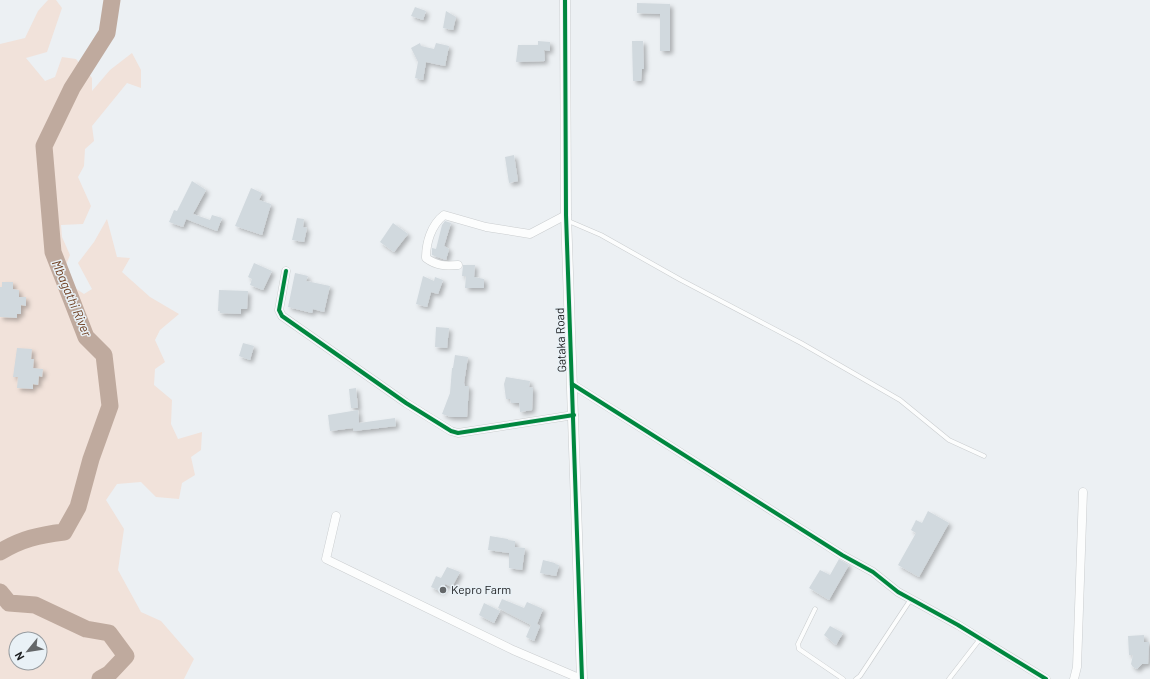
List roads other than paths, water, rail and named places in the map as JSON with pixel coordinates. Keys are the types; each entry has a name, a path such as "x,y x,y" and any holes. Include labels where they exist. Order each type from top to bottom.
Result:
{"street":[{"name":"Gataka Road","path":"565,0 566,218 582,679"},
{"path":"458,265 445,266 434,264 426,258 426,248 434,225 444,215 486,227 530,234 566,218"},
{"path":"286,271 279,310 282,316 406,403 451,432 458,433 574,415"},
{"path":"572,384 873,572 898,592 980,638 1046,679"},
{"path":"1074,679 1077,667 1083,492"},
{"path":"336,516 325,556 329,560 513,650 582,679"}],"lane":[{"path":"566,218 601,235 688,284 801,343 900,400 949,440 984,456"},
{"path":"856,679 860,676 911,599"},
{"path":"815,609 798,644 799,649 843,679"},
{"path":"949,679 980,638"}],"waterway":[{"name":"Mbagathi River","path":"0,552 30,538 64,532 78,507 91,459 110,406 104,355 86,337 53,252 44,146 72,88 107,33 112,0"},
{"name":"Mbagathi River","path":"0,592 9,603 35,605 86,629 109,633 126,656 109,674 100,679"}],"place":[{"name":"Kepro Farm","path":"443,590"}]}
